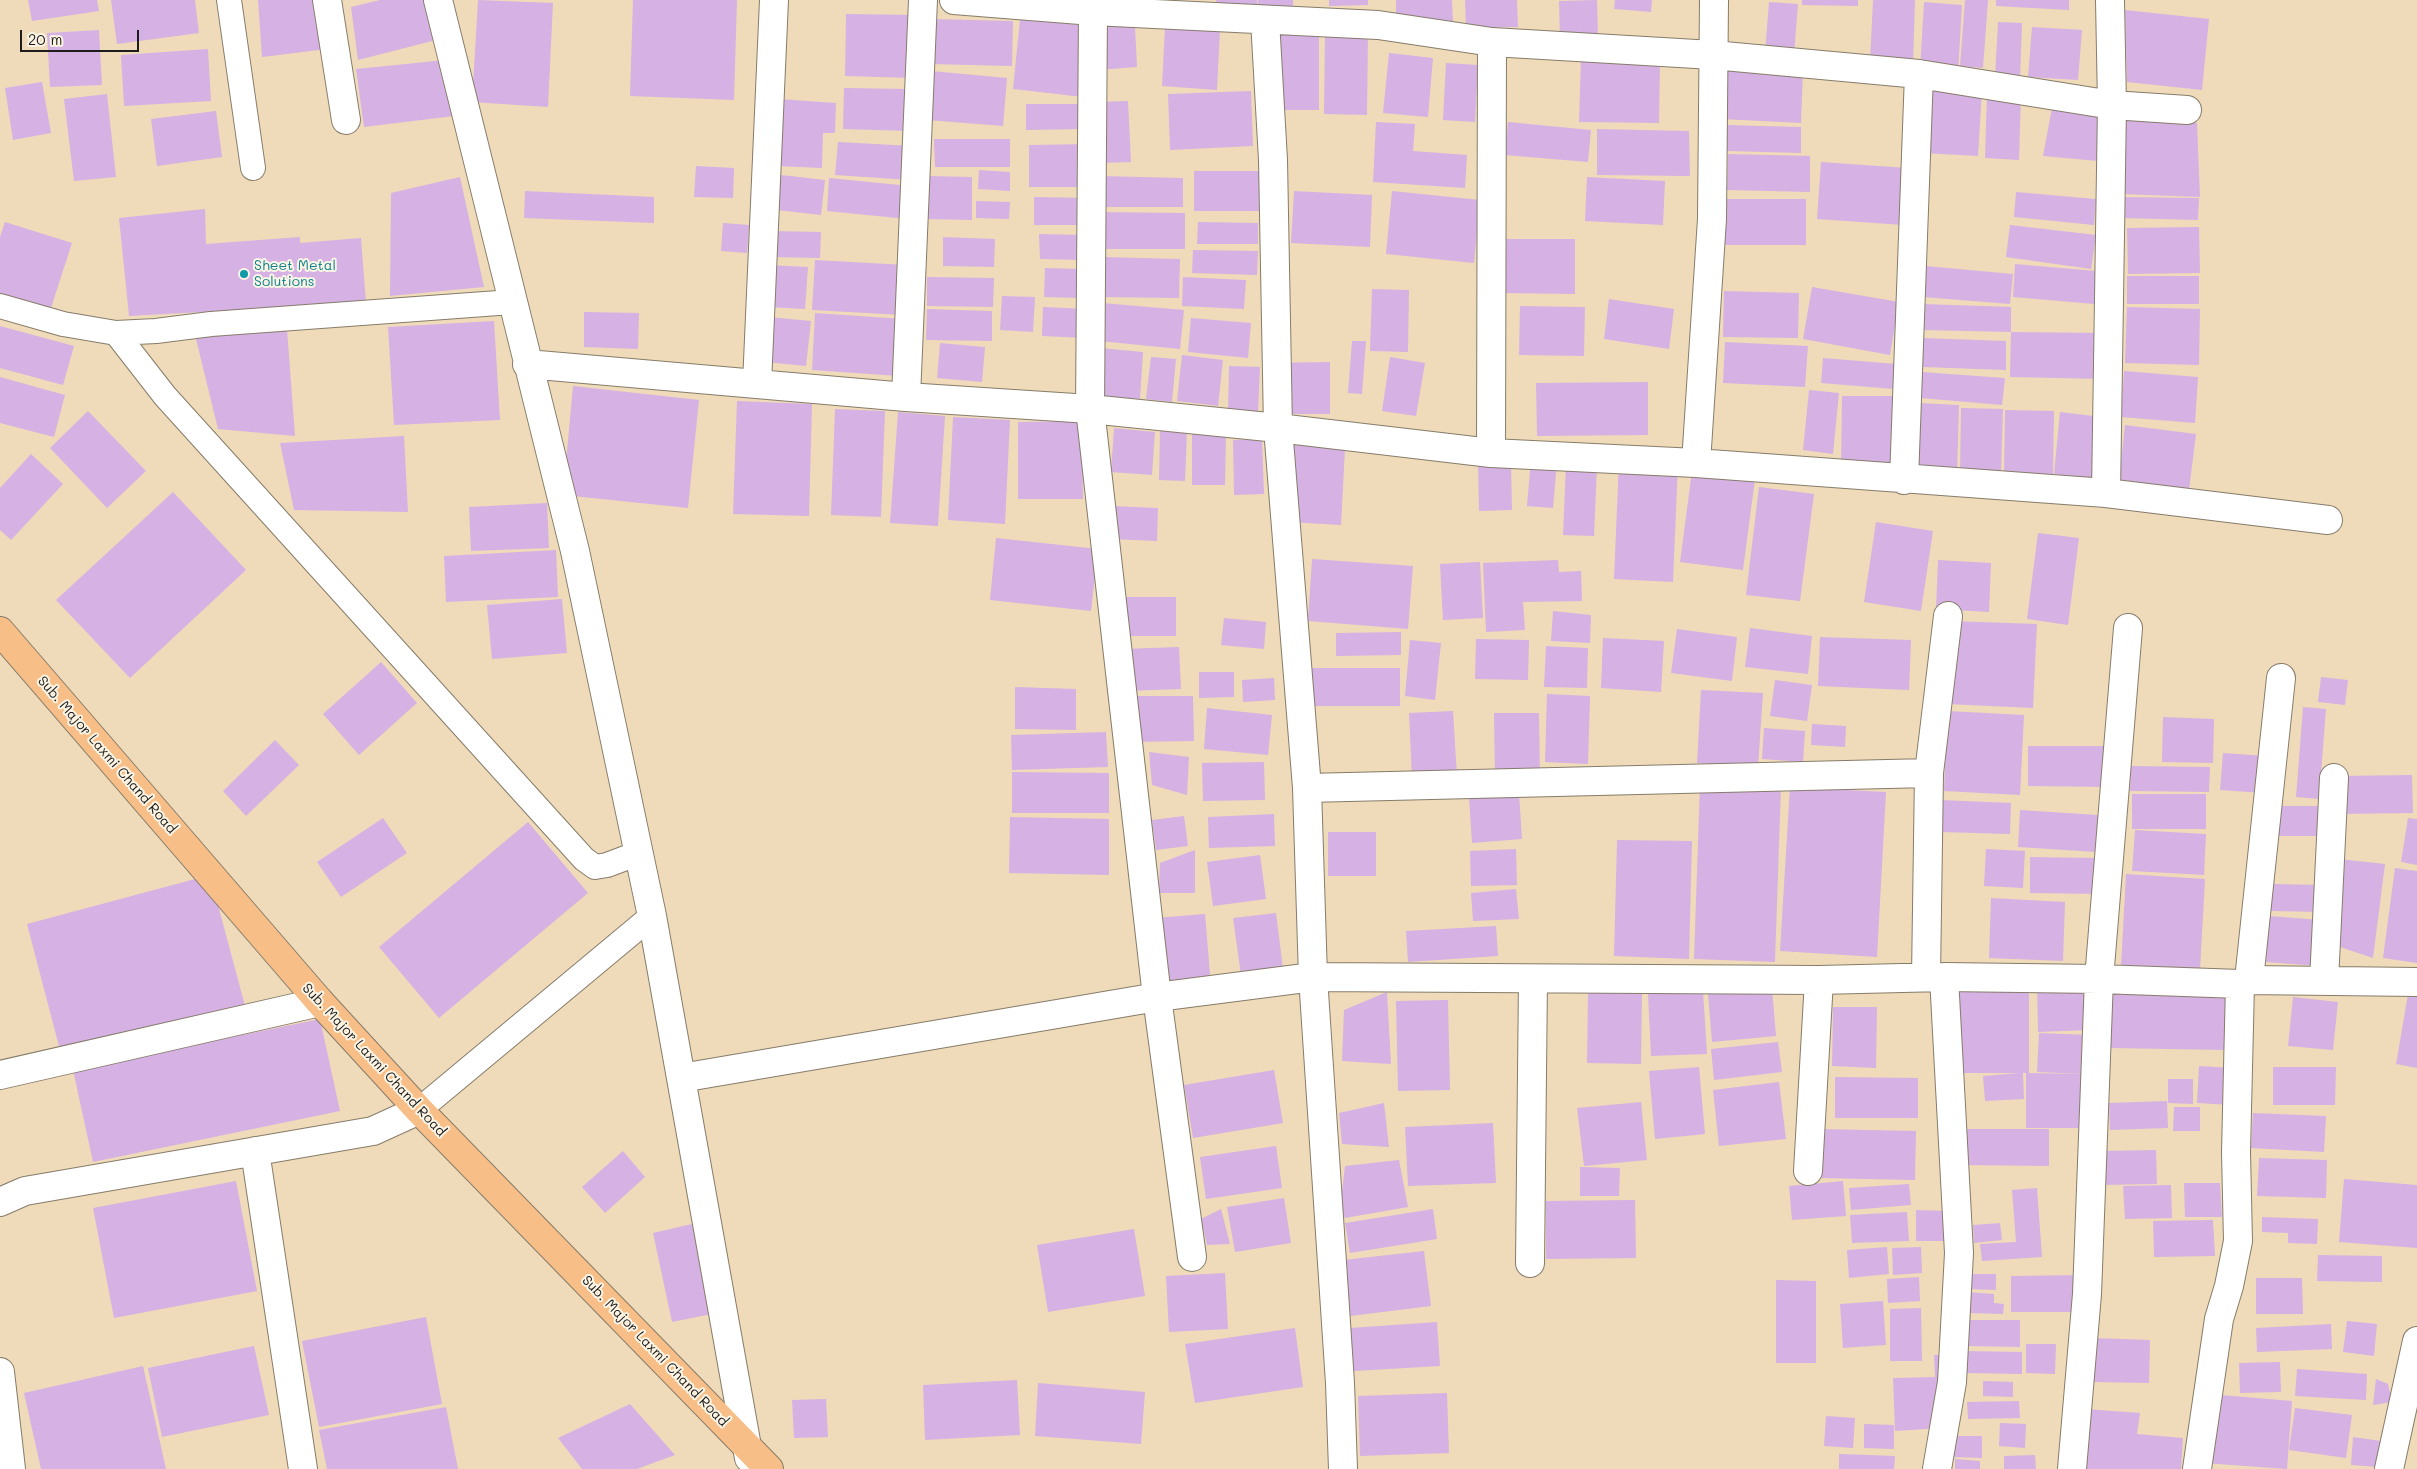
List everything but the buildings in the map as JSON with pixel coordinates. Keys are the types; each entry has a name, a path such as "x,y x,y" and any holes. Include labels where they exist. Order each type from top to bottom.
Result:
{"main road":[{"name":"Sub. Major Laxmi Chand Road","path":"0,631 320,1002 419,1110 745,1442 769,1469"}],"street":[{"path":"327,0 346,120"},
{"path":"438,0 575,551 652,916 745,1442 752,1469"},
{"path":"757,384 774,0"},
{"path":"906,397 923,0"},
{"path":"954,0 1108,8 1265,20 1378,25 1492,42 1713,55 1919,74 2112,105 2187,110"},
{"path":"1696,463 1712,219 1714,0"},
{"path":"2106,493 2112,105 2110,0"},
{"path":"1108,8 1090,409 1157,997 1192,1257"},
{"path":"1265,20 1273,160 1278,428 1306,788 1313,977 1339,1374 1343,1469"},
{"path":"1491,453 1492,42"},
{"path":"1904,480 1919,74"},
{"path":"527,364 906,397 1090,409 1278,428 1491,453 1696,463 1904,480 2106,493 2328,520"},
{"path":"1937,1469 1952,1382 1959,1253 1935,977 1929,773 1948,616"},
{"path":"2072,1469 2087,1294 2099,979 2128,628"},
{"path":"2197,1469 2219,1319 2229,1286 2238,1241 2236,1152 2245,982 2281,678"},
{"path":"1306,788 1929,773"},
{"path":"2324,981 2334,778"},
{"path":"681,1078 1157,997 1313,977 1818,980 1935,977 2245,982 2417,982"},
{"path":"1530,1263 1534,979"},
{"path":"1808,1171 1818,980"},
{"path":"0,1076 320,1002"},
{"path":"0,1202 25,1191 373,1131 419,1110"},
{"path":"255,1151 304,1469"},
{"path":"2389,1469 2417,1342"},
{"path":"0,1372 11,1469"}],"lane":[{"path":"229,0 254,168"},
{"path":"0,306 63,324 116,334 211,324 512,302"},
{"path":"116,334 165,396 584,859 595,867 607,865 639,853"},
{"path":"419,1110 652,916"}],"place":[{"name":"Sheet Metal Solutions","path":"244,274"}]}
